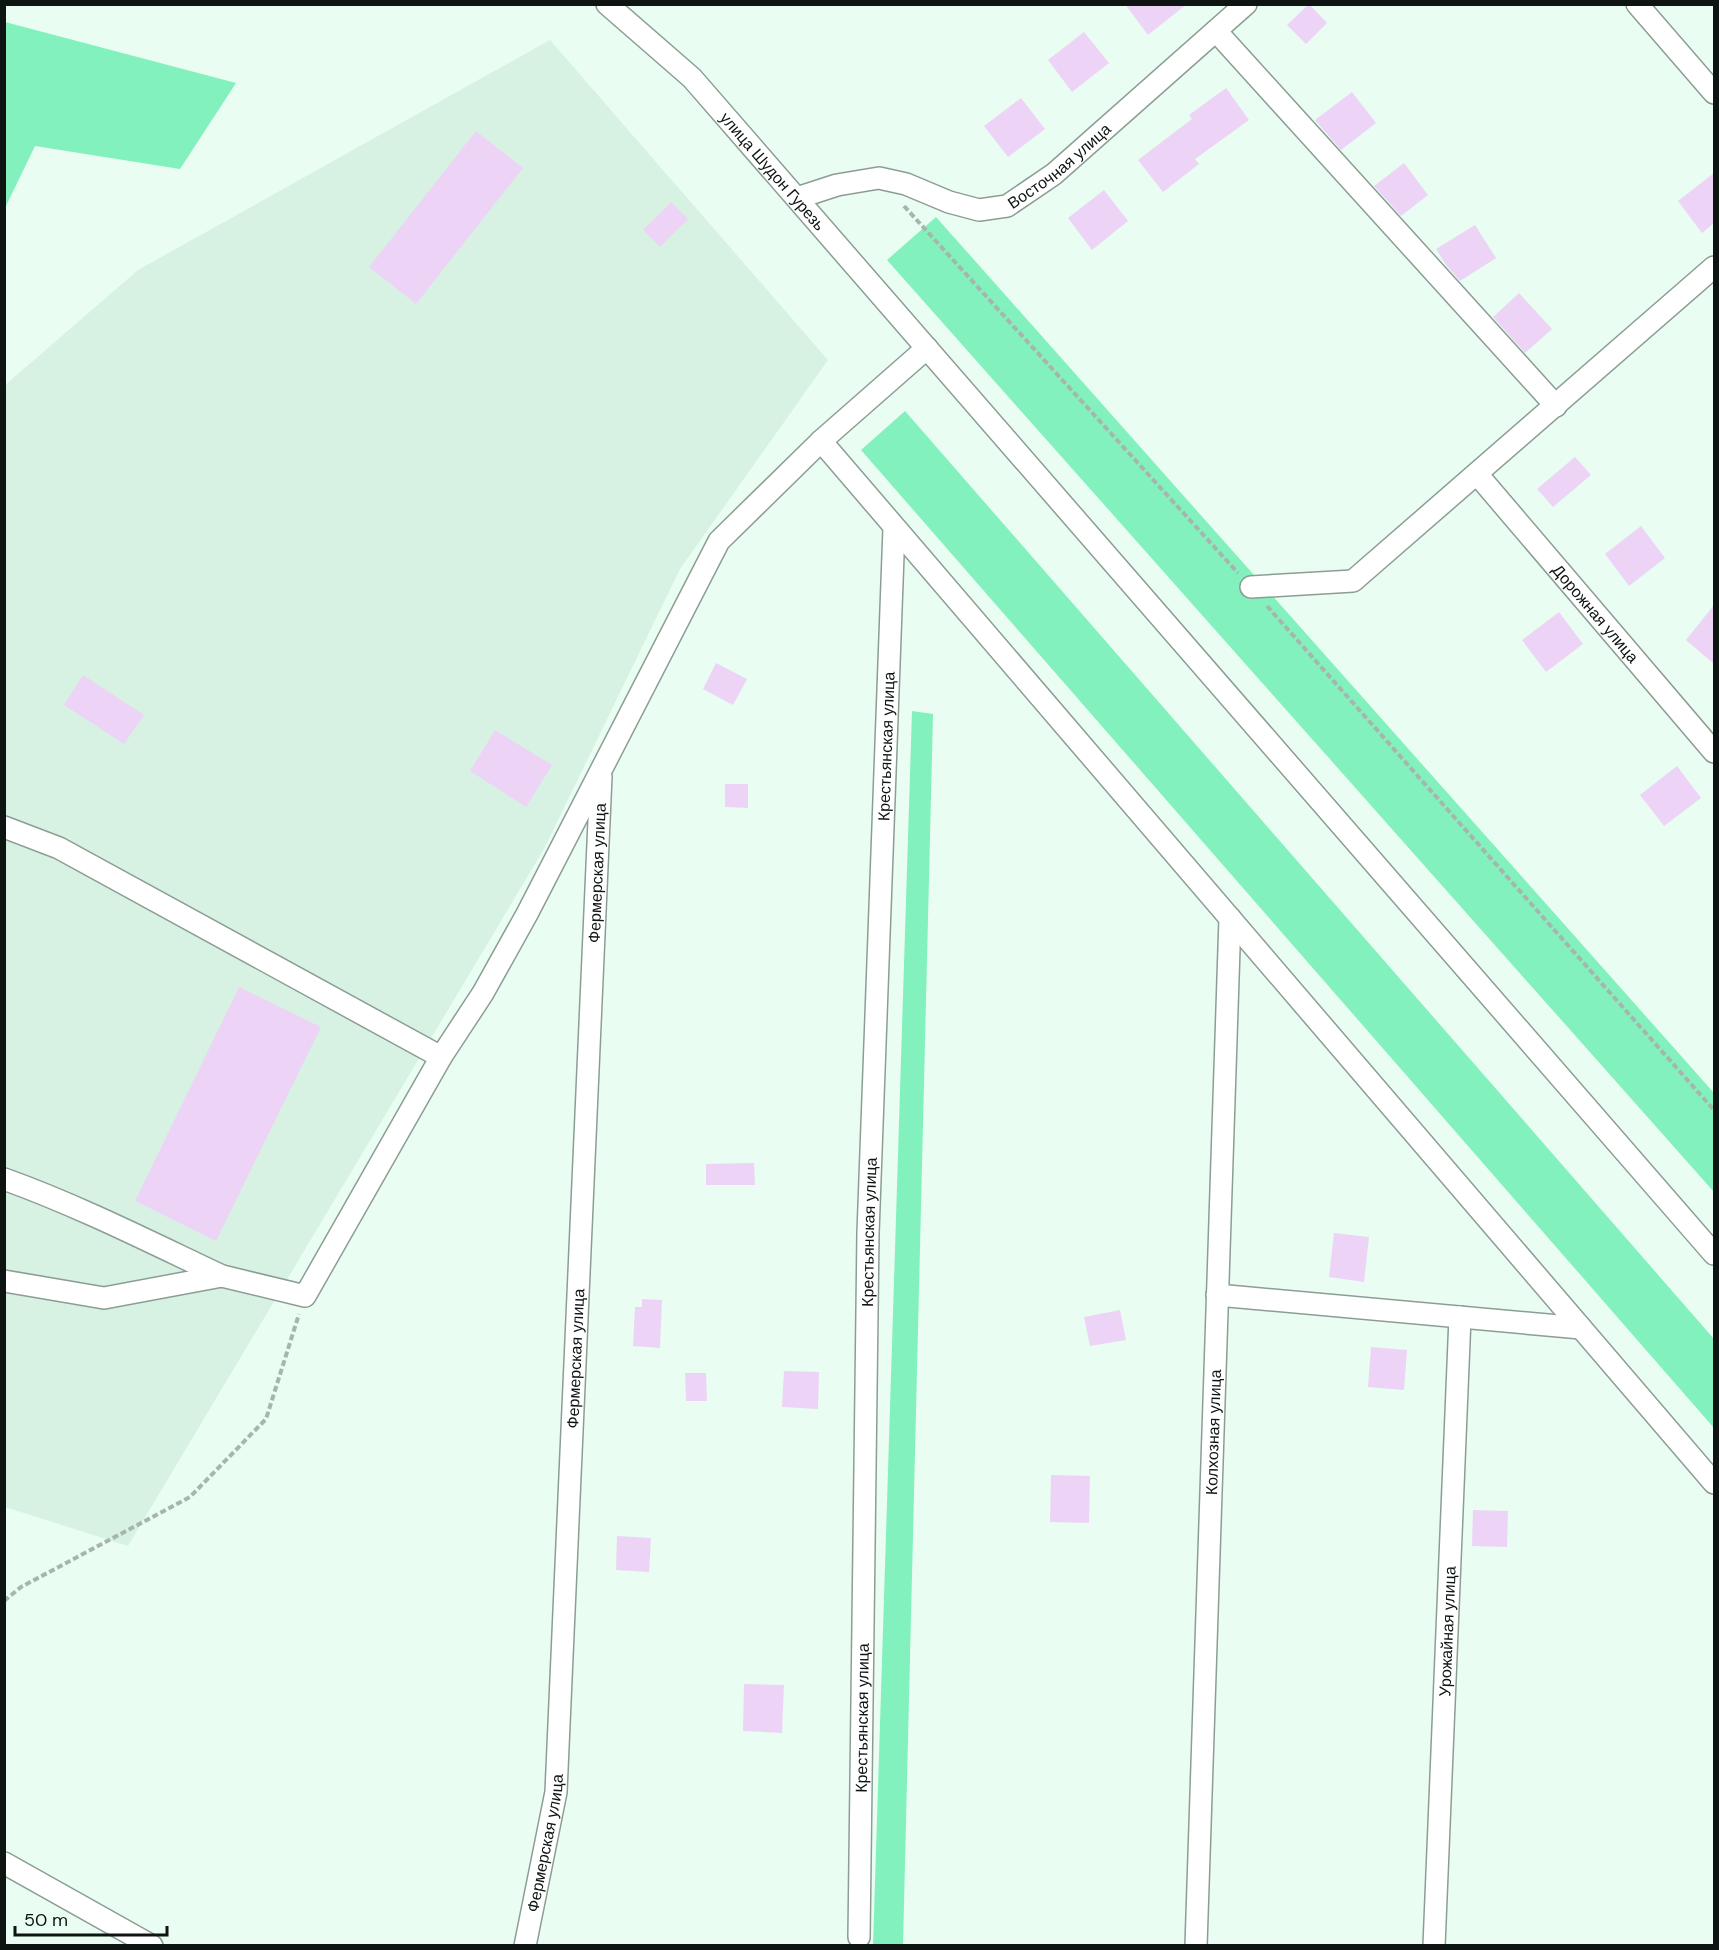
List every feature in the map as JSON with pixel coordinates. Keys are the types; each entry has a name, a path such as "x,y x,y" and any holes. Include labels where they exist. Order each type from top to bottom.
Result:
{"street":[{"name":"улица Шудон Гурезь","path":"607,4 692,78 1714,1254"},
{"name":"Восточная улица","path":"797,198 837,185 879,178 906,184 949,202 979,210 1007,206 1054,174 1246,4"},
{"path":"1637,4 1714,93"},
{"path":"1216,31 1556,406"},
{"path":"1251,587 1353,582 1712,274"},
{"path":"4,1179 119,1226 222,1276 305,1296 441,1057 483,993 527,914 719,541 821,441 927,348"},
{"path":"821,441 1714,1482"},
{"name":"Дорожная улица","path":"1477,474 1714,752"},
{"name":"Крестьянская улица","path":"859,1937 868,1233 894,528"},
{"name":"Фермерская улица","path":"525,1946 556,1792 601,770"},
{"path":"4,827 58,848 441,1057"},
{"name":"Колхозная улица","path":"1196,1946 1230,918"},
{"path":"4,1281 104,1298 222,1276"},
{"path":"1217,1295 1581,1328"},
{"name":"Урожайная улица","path":"1434,1946 1460,1317"},
{"path":"4,1863 152,1946"}],"path":[{"path":"903,204 1251,587 1714,1110"},
{"path":"4,1601 21,1587 190,1497 266,1419 305,1296"}],"shaded area":[{"path":"550,40 828,360 680,569 544,849 128,1546 5,1507 4,386 138,270"}],"green space":[{"path":"5,22 236,83 180,169 35,146 5,208"},
{"path":"936,217 1714,1093 1714,1192 887,260"},
{"path":"905,411 1714,1339 1714,1428 861,450"},
{"path":"912,711 933,714 903,1945 873,1946"}],"building":[{"path":"1125,4 1187,4 1148,35"},
{"path":"1309,4 1327,23 1306,44 1287,25"},
{"path":"1084,32 1109,63 1072,92 1048,60"},
{"path":"1226,88 1249,120 1195,159 1199,164 1163,192 1138,160 1192,119 1189,115"},
{"path":"1352,92 1376,123 1341,150 1315,120"},
{"path":"1021,98 1045,129 1008,157 984,126"},
{"path":"476,131 523,168 416,304 369,267"},
{"path":"1404,163 1428,195 1401,216 1374,186"},
{"path":"1714,173 1714,223 1702,233 1678,201"},
{"path":"1104,190 1128,221 1092,250 1068,218"},
{"path":"671,202 688,219 660,247 643,230"},
{"path":"1475,225 1496,258 1460,281 1436,249"},
{"path":"1519,293 1552,329 1525,353 1493,317"},
{"path":"1575,457 1591,475 1553,507 1537,489"},
{"path":"1641,526 1665,558 1629,586 1605,554"},
{"path":"1714,605 1714,664 1686,640"},
{"path":"1559,612 1583,644 1546,672 1522,640"},
{"path":"716,663 747,679 733,705 703,689"},
{"path":"83,675 144,715 124,744 64,705"},
{"path":"495,730 552,765 526,807 470,771"},
{"path":"1677,766 1701,798 1664,826 1640,795"},
{"path":"725,784 748,784 748,808 725,807"},
{"path":"239,987 321,1027 216,1241 135,1201"},
{"path":"754,1163 755,1185 706,1185 706,1164"},
{"path":"1334,1233 1369,1237 1364,1282 1329,1277"},
{"path":"642,1299 662,1300 660,1348 633,1346 635,1307 642,1307"},
{"path":"1120,1310 1126,1340 1090,1346 1084,1317"},
{"path":"1371,1347 1407,1350 1404,1390 1368,1387"},
{"path":"784,1371 819,1372 818,1409 782,1407"},
{"path":"685,1373 706,1373 707,1401 686,1401"},
{"path":"1051,1475 1090,1476 1089,1523 1050,1522"},
{"path":"1473,1510 1508,1511 1507,1547 1472,1546"},
{"path":"617,1536 651,1538 649,1572 616,1570"},
{"path":"744,1684 784,1685 782,1733 743,1731"}]}
